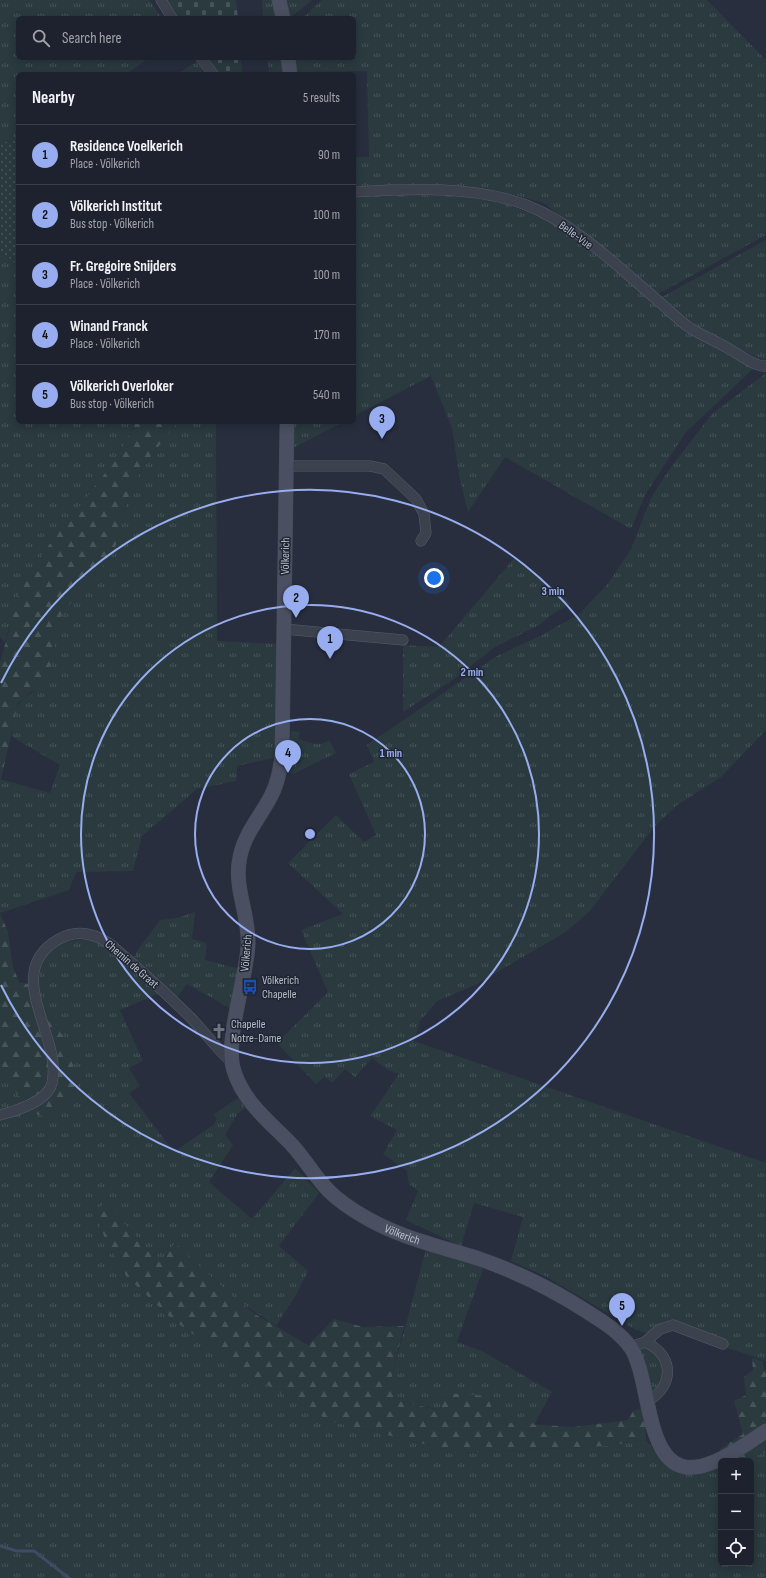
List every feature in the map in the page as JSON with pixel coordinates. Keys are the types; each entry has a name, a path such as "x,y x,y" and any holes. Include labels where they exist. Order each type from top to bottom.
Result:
{"main road":[{"path":"279,0 283,16"},
{"path":"288,60 290,72"},
{"name":"Völkerich","path":"287,424 283,709 279,771 276,784 270,798 254,823 240,854 238,867 240,889 248,929 248,946 231,1043 231,1061 241,1088 254,1106 299,1153 328,1190 342,1202 363,1216 412,1239 479,1259 528,1278 579,1306 607,1324 630,1347 642,1376 655,1433 661,1450 668,1458 677,1464 688,1468 699,1467 716,1461 766,1431"}],"street":[{"path":"161,0 171,16"},
{"path":"202,60 212,72"},
{"name":"Belle-Vue","path":"356,192 403,189 448,191 486,195 525,205 548,216 570,230 615,264 690,328 753,362 766,366"},
{"path":"286,466 370,466 384,469 416,499 424,514 426,533 421,541"},
{"path":"284,629 348,633 402,640"},
{"name":"Chemin de Graat","path":"0,1115 29,1105 48,1091 52,1084 52,1061 34,998 32,978 34,964 41,953 51,943 74,933 86,933 99,937 110,944 174,1000 224,1056 231,1061"},
{"path":"630,1347 645,1342 660,1330 673,1325 723,1344"},
{"path":"645,1342 653,1345 666,1358 668,1367 667,1377 662,1390 648,1401"}],"green space":[{"path":"0,0 149,0 161,16 16,16 16,60 146,60 129,72 16,72 16,140 0,143"},
{"path":"166,0 236,0 238,16 177,16"},
{"path":"262,0 274,0 275,16 263,16"},
{"path":"285,0 312,0 292,16 289,16"},
{"path":"322,0 707,0 766,60 766,235 656,295 544,203 512,194 453,187 356,188 356,157 369,157 367,71 295,72 294,60 356,60 356,16 304,16"},
{"path":"208,60 241,60 242,72 218,72"},
{"path":"267,60 282,60 284,72 268,72 269,69"},
{"path":"196,62 204,72 180,72"},
{"path":"16,140 16,264 0,252 0,143"},
{"path":"400,192 466,197 503,203 552,222 609,262 689,331 754,368 686,432 645,495 631,529 505,457 468,512 459,475 452,428 431,376 356,415 356,195"},
{"path":"766,240 766,359 763,360 717,339 685,320 660,298"},
{"path":"0,252 16,264 16,424 135,424 117,458 9,628 5,642 0,637"},
{"path":"766,373 766,730 721,777 676,806 654,827 589,912 564,933 475,985 437,1001 420,1021 414,1041 766,1163 766,1361 722,1346 677,1321 664,1321 647,1333 636,1330 547,1277 511,1261 523,1217 474,1203 461,1246 406,1220 418,1191 409,1184 407,1171 383,1154 397,1130 370,1116 399,1074 388,1070 372,1058 355,1077 345,1069 333,1082 324,1077 316,1084 277,1043 328,992 301,930 343,914 288,863 336,815 364,842 376,835 349,774 374,762 367,745 497,656 542,635 579,614 607,585 631,549 651,498 668,471 712,414"},
{"path":"135,424 176,424 144,465 127,500 114,553 62,613 45,690 30,692 18,703 0,784 0,662 24,577 117,458"},
{"path":"176,424 216,424 217,641 280,644 277,757 237,766 236,781 197,789 142,836 133,871 76,872 69,890 0,913 0,779 50,793 60,765 11,736 16,711 22,699 27,695 45,689 62,613 114,553 127,500 144,465"},
{"path":"293,424 339,424 293,448"},
{"path":"515,557 571,604 554,613 539,625 495,647 450,682 403,712 403,645 439,647"},
{"path":"291,731 300,732 298,739 310,743 322,744 329,740 336,753 293,774 290,774 287,765"},
{"path":"195,912 192,939 207,943 205,960 245,970 237,1012 187,984 172,1004 160,993 120,1010 143,1061 129,1068 140,1086 129,1093 174,1152 213,1125 217,1119 214,1114 238,1098 245,1108 237,1114 225,1135 233,1145 209,1182 252,1219 295,1168 319,1193 279,1246 308,1271 297,1293 276,1326 238,1301 175,1244 160,1263 105,1203 105,1238 126,1276 172,1319 245,1372 330,1421 461,1453 605,1446 646,1440 664,1460 679,1470 694,1472 702,1471 718,1465 718,1566 754,1566 754,1458 749,1458 766,1452 766,1578 0,1578 0,1119 31,1108 55,1113 79,1083 37,993 37,975 43,958 62,942 88,939 110,949 130,966 137,951 160,920 177,918"},
{"path":"0,913 8,932 13,967 19,982 37,986 37,993 63,1037 79,1083 55,1113 47,1118 35,1113 11,1088 0,1060"},
{"path":"0,1060 11,1088 25,1101 0,1111"},
{"path":"105,1203 160,1263 175,1243 238,1301 258,1316 308,1345 334,1319 363,1327 404,1326 391,1380 400,1401 438,1410 447,1393 488,1396 496,1422 574,1427 628,1420 633,1411 645,1407 646,1440 605,1446 461,1453 330,1421 245,1372 172,1319 126,1276 105,1238 94,1213"},
{"path":"426,1249 484,1266 457,1342 482,1351 552,1392 534,1425 495,1422 400,1401 391,1380"},
{"path":"647,1345 657,1354 665,1369 657,1388 650,1391 639,1350"},
{"path":"752,1358 763,1361 764,1370 766,1370 766,1452 749,1458 732,1458 721,1454 720,1449 743,1434 734,1401 746,1395 744,1377 753,1370"}],"waterway":[{"path":"0,1546 17,1551 34,1551 69,1578"}],"place":[{"name":"Fr. Gregoire Snijders","path":"382,439"},
{"name":"Völkerich Institut","path":"296,618"},
{"name":"Residence Voelkerich","path":"330,659"},
{"name":"Winand Franck","path":"288,773"},
{"name":"Völkerich Chapelle","path":"250,987"},
{"name":"Chapelle Notre-Dame","path":"219,1031"},
{"name":"Völkerich Overloker","path":"622,1326"}]}
